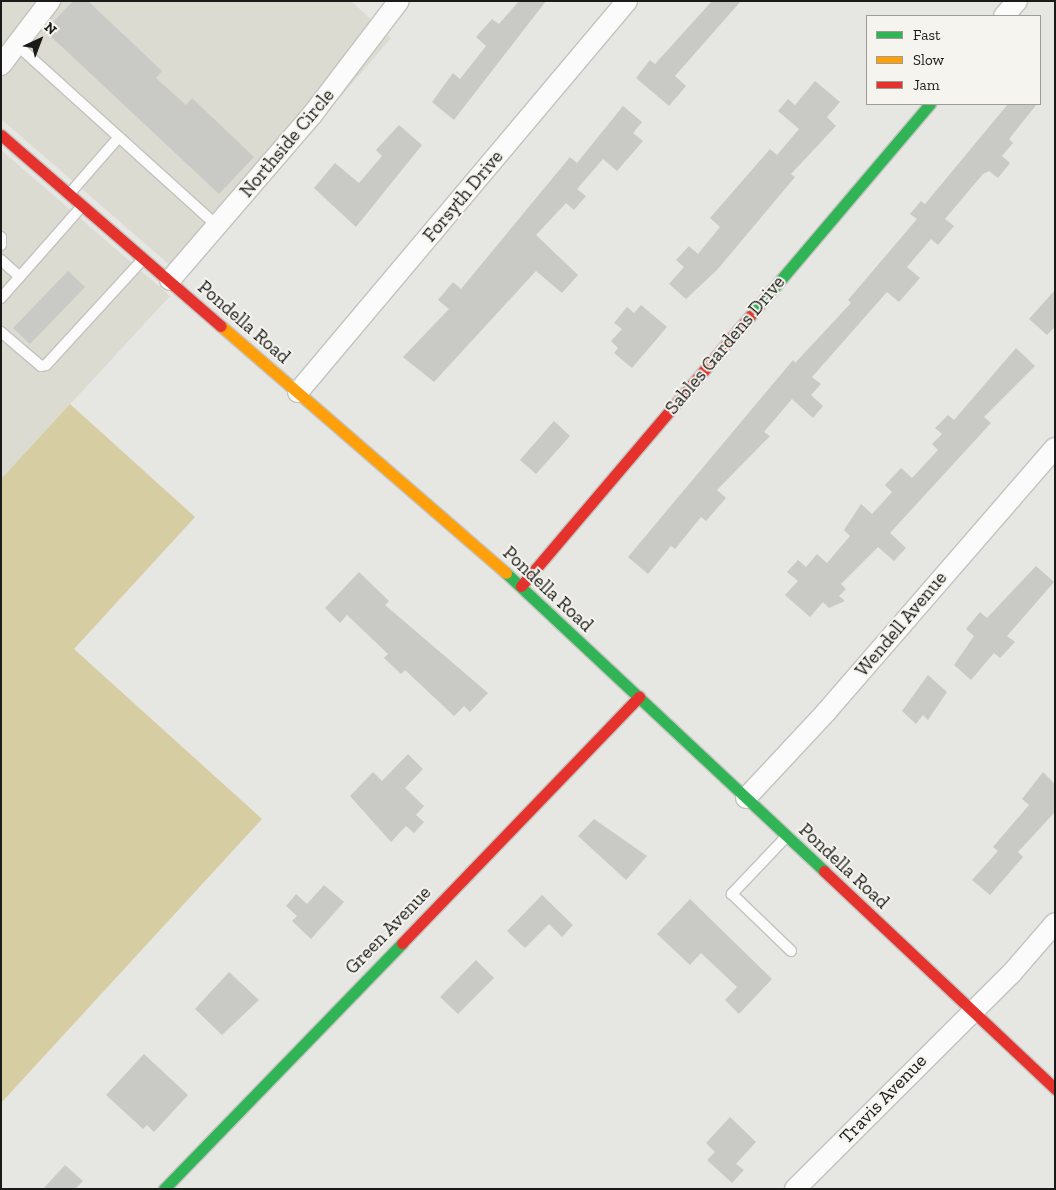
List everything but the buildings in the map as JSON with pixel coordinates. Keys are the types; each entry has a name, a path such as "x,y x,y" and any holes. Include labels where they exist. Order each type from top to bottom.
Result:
{"main road":[{"name":"Sables Gardens Drive","path":"521,586 929,105"},
{"name":"Pondella Road","path":"1,135 521,586 1055,1089"},
{"name":"Green Avenue","path":"164,1189 639,697"}],"street":[{"path":"1,65 50,1"},
{"name":"Northside Circle","path":"170,280 312,115 399,1"},
{"name":"Forsyth Drive","path":"298,392 627,1"},
{"path":"1005,15 1017,1"},
{"name":"Wendell Avenue","path":"746,798 827,711 1055,448"},
{"name":"Travis Avenue","path":"795,1189 1055,923"}],"lane":[{"path":"17,45 217,226"},
{"path":"70,194 119,137"},
{"path":"1,298 83,206"},
{"path":"1,238 1,245"},
{"path":"1,332 41,366 46,365 144,258"},
{"path":"1,260 20,277"},
{"path":"787,836 732,894 791,951"}],"shaded area":[{"path":"1,1 351,1 391,38 185,278 1,119"},
{"path":"1,150 170,296 1,479"},
{"path":"70,404 195,517 74,649 262,819 1,1103 1,479"}],"traffic: fast":[{"path":"750,316 929,105"},
{"path":"506,573 824,871"},
{"path":"164,1189 402,943"}],"traffic: slow":[{"path":"221,326 506,573"}],"traffic: jam":[{"path":"1,135 221,326"},
{"path":"521,586 750,316"},
{"path":"402,943 639,697"},
{"path":"824,871 1055,1089"}]}
